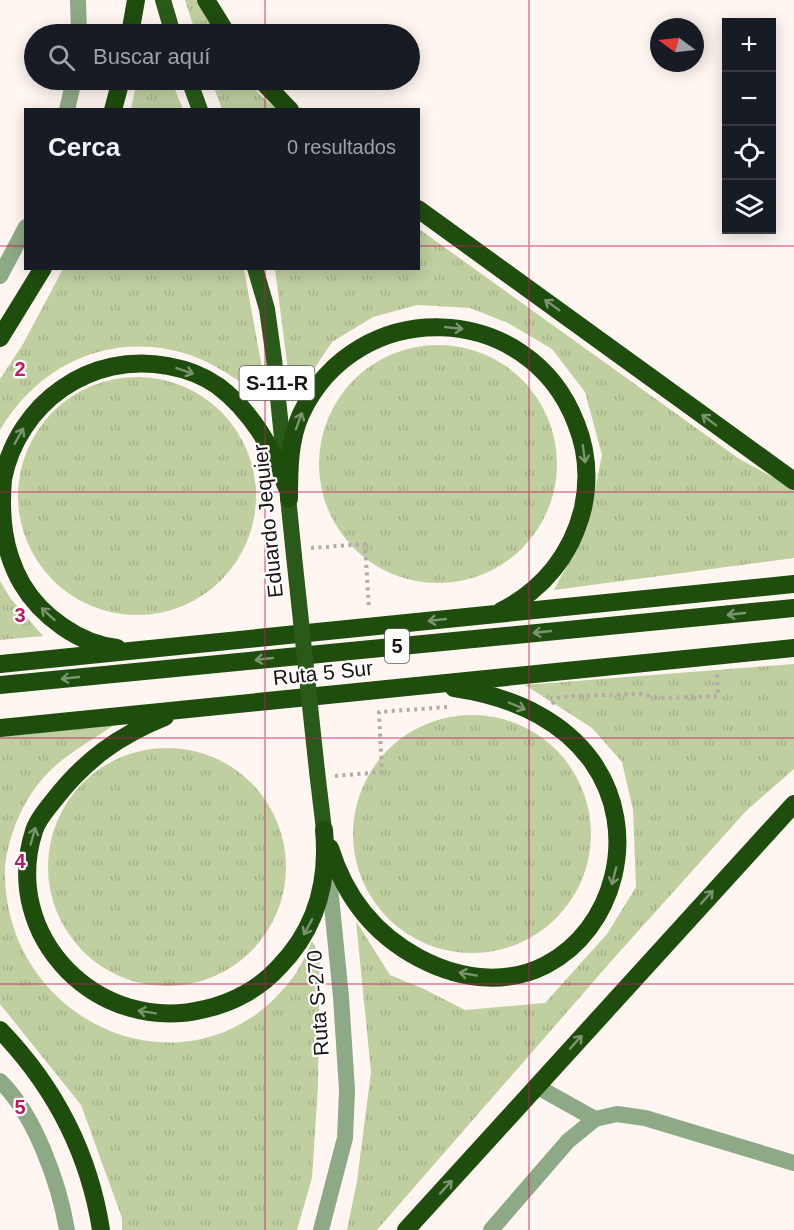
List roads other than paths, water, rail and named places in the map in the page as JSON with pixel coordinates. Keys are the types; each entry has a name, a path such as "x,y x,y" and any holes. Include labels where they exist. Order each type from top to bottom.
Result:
{"highway":[{"path":"132,24 136,0"},
{"path":"164,0 170,24"},
{"path":"206,0 221,24"},
{"path":"113,108 118,90"},
{"path":"193,90 199,108"},
{"path":"271,90 288,108"},
{"path":"420,210 794,481"},
{"path":"0,338 42,270"},
{"name":"Eduardo Jequier","path":"256,270 267,309 274,359 317,771"},
{"path":"290,499 291,457 300,416 323,380 355,351 393,333 435,326 457,327 477,332 516,349 549,377 573,413 585,455 585,499 572,540 548,577 523,598 495,614"},
{"path":"139,651 112,648 91,642 72,632 39,606 25,589 14,570 2,531 1,490 5,470 21,433 45,402 77,378 116,365 158,364 179,368 217,386 254,424 273,453 290,499"},
{"path":"0,664 794,584"},
{"name":"Ruta 5 Sur","path":"0,685 794,608"},
{"name":"Ruta 5 Sur","path":"0,728 794,648"},
{"path":"324,830 337,871 347,890 372,924 406,950 427,962 449,970 495,977 519,976 558,957 574,944 595,919 610,890 619,848 614,807 608,788 587,753 557,726 515,704 466,690 419,686"},
{"path":"185,709 121,737 99,753 63,788 34,829 28,870 34,911 40,931 50,949 77,980 94,993 131,1010 162,1014 195,1012 217,1006 257,987 290,956 313,918 325,875 324,830"},
{"name":"Ruta S-270","path":"317,771 324,830"},
{"path":"406,1230 794,804"},
{"path":"0,1030 43,1082 73,1133 85,1162 101,1230"}],"street":[{"path":"78,0 79,24"},
{"path":"67,108 72,90"},
{"path":"0,276 24,231"},
{"name":"Ruta S-270","path":"321,1230 345,1138 347,1090 335,929 324,830"},
{"path":"0,1082 21,1109 48,1161 58,1189 67,1230"},
{"path":"536,1086 595,1119"},
{"path":"491,1230 568,1141 595,1119 617,1114 645,1118 794,1162"}]}
